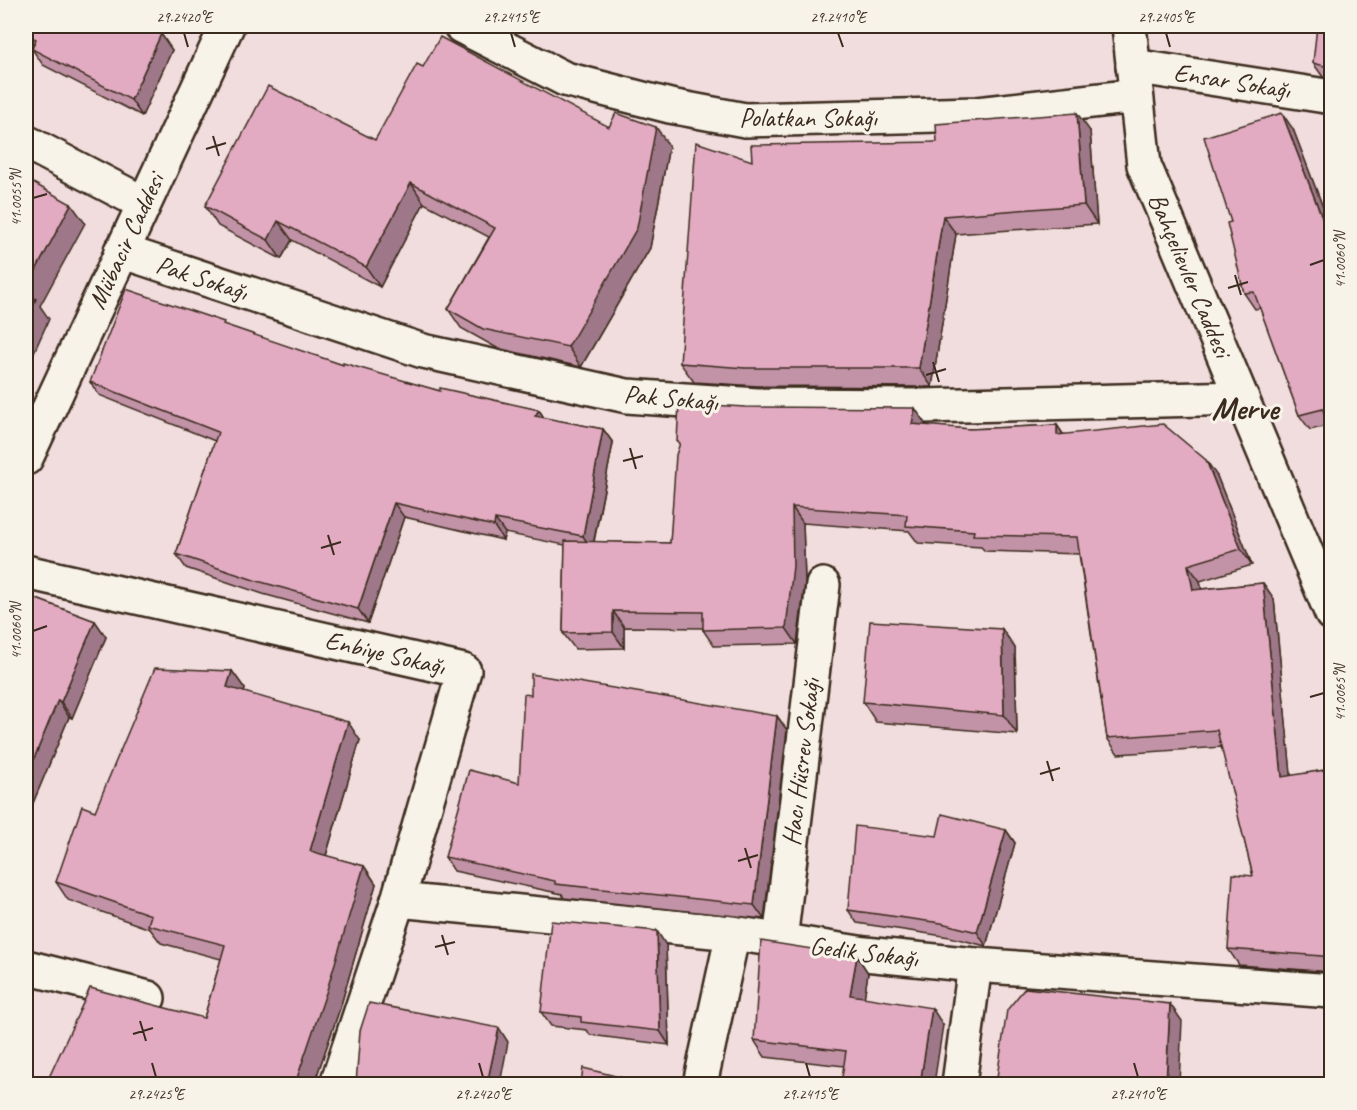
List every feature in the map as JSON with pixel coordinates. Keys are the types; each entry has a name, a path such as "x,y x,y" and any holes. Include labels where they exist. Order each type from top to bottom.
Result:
{"street":[{"name":"Mübacir Caddesi","path":"26,458 227,26"},
{"name":"Polatkan Sokağı","path":"461,26 565,79 670,106 745,120 977,114 1135,81"},
{"name":"Bahçelievler Caddesi","path":"1129,26 1144,165 1328,597"},
{"name":"Ensar Sokağı","path":"1135,81 1332,97"},
{"path":"26,142 144,203"},
{"name":"Pak Sokağı","path":"121,251 423,351 627,396 757,405 923,406 1242,398"},
{"name":"Enbiye Sokağı","path":"26,572 464,671 398,900 337,1084"},
{"name":"Hacı Hüsrev Sokağı","path":"780,940 823,585"},
{"name":"Gedik Sokağı","path":"398,900 733,933 866,954 975,965 1332,991"},
{"path":"700,1084 733,933"},
{"path":"959,1084 975,965"},
{"path":"26,967 148,998"}],"building":[{"path":"26,26 145,26 161,34 131,100 32,49 36,39 26,35"},
{"path":"1317,26 1332,26 1332,68 1313,63"},
{"path":"440,37 609,127 616,113 656,127 637,228 568,347 483,329 448,309 495,228 411,183 366,267 278,221 268,240 205,206 268,86 375,140 417,64 423,67"},
{"path":"1077,113 1084,205 943,216 919,368 745,368 680,363 696,142 752,161 751,145 937,142 936,124"},
{"path":"1282,113 1332,244 1332,443 1323,409 1299,415 1254,292 1244,293 1227,223 1231,222 1204,137"},
{"path":"26,179 71,204 26,289"},
{"path":"126,289 343,365 343,363 440,391 440,388 539,410 535,416 603,429 583,536 495,519 494,526 394,503 358,609 254,580 176,554 218,432 90,382"},
{"path":"26,293 36,299 26,322"},
{"path":"679,403 745,407 915,408 912,424 970,429 1057,425 1057,435 1163,424 1206,460 1241,549 1188,565 1193,590 1263,583 1282,777 1331,769 1332,960 1322,956 1228,949 1233,874 1253,876 1217,730 1107,738 1077,537 973,535 974,531 906,526 907,515 792,507 793,566 786,628 703,630 703,612 613,611 613,632 563,633 565,541 670,543 676,455 680,443 677,441"},
{"path":"26,595 95,621 61,702 58,700 26,778"},
{"path":"870,621 1002,629 1004,715 863,702"},
{"path":"155,668 232,671 227,687 348,722 310,851 364,866 327,990 295,1084 282,1081 281,1084 46,1084 90,988 204,1018 225,945 148,925 151,915 56,882 82,806 95,811"},
{"path":"531,674 777,716 754,905 555,884 555,881 445,857 469,770 519,783 524,694 531,695"},
{"path":"942,814 1006,830 977,932 941,923 848,910 855,826 937,836"},
{"path":"551,921 657,931 660,1031 581,1022 581,1017 541,1012"},
{"path":"761,941 857,956 850,995 932,1008 920,1084 841,1084 846,1051 754,1040"},
{"path":"1025,988 1170,1004 1166,1084 996,1084 1007,1010"},
{"path":"369,1003 499,1028 487,1084 356,1084 360,1031"},
{"path":"583,1068 648,1084 581,1084"}],"district":[{"name":"Merve","path":"1245,408"}]}
